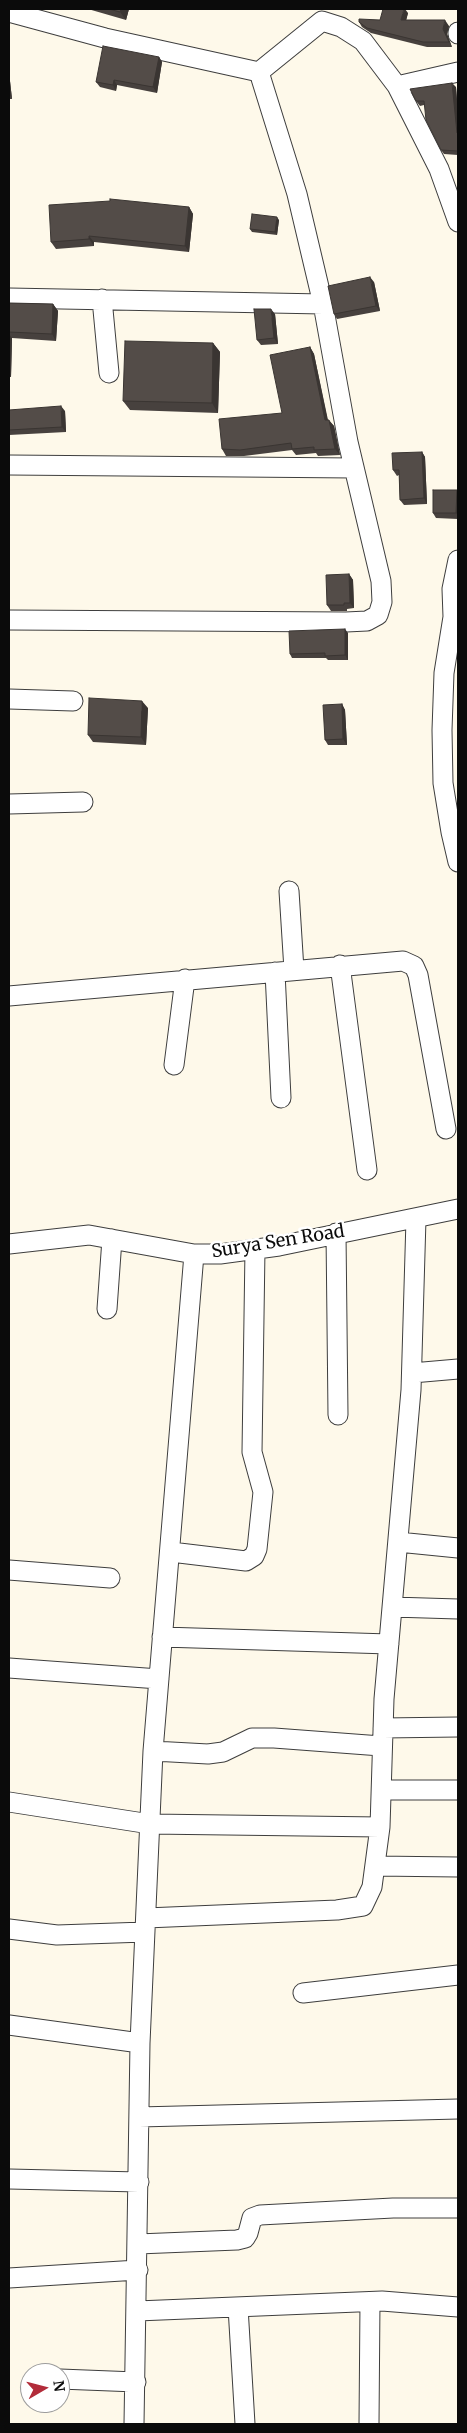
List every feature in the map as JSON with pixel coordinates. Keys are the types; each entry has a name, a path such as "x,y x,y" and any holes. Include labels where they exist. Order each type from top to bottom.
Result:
{"street":[{"path":"9,12 105,38 259,72"},
{"path":"259,72 321,15 362,41 397,86 439,169 458,222"},
{"path":"9,620 367,621 378,615 382,602 381,581 354,468 323,304 297,194 259,72"},
{"path":"397,86 458,72"},
{"path":"9,298 323,304"},
{"path":"102,299 109,373"},
{"path":"9,465 354,468"},
{"path":"458,560 452,588 456,617 444,673 450,730 443,783 454,832 458,862"},
{"path":"9,699 73,701"},
{"path":"9,804 82,802"},
{"path":"289,891 294,970"},
{"path":"9,996 340,965 403,961 414,966 418,975 446,1128"},
{"path":"340,965 367,1170"},
{"path":"275,972 281,1098"},
{"path":"174,1065 185,979"},
{"name":"Surya Sen Road","path":"9,1244 89,1235 194,1254 220,1254 416,1219 458,1209"},
{"path":"9,1929 57,1935 145,1925 337,1910 363,1906 372,1887 376,1866 383,1790 381,1746 412,1373 416,1219"},
{"path":"336,1233 338,1415"},
{"path":"107,1309 112,1239"},
{"path":"171,1552 246,1561 254,1556 258,1549 263,1492 252,1452 255,1249"},
{"path":"134,2424 138,2311 140,2043 153,1750 171,1552 194,1254"},
{"path":"412,1373 458,1369"},
{"path":"398,1542 458,1548"},
{"path":"9,1570 110,1578"},
{"path":"392,1607 458,1609"},
{"path":"162,1637 389,1644"},
{"path":"9,1668 159,1679"},
{"path":"383,1728 458,1728"},
{"path":"153,1750 208,1754 223,1752 252,1738 381,1746"},
{"path":"383,1790 458,1790"},
{"path":"9,1802 150,1824 380,1827"},
{"path":"376,1866 458,1867"},
{"path":"303,1993 458,1975"},
{"path":"9,2025 140,2043"},
{"path":"139,2117 458,2109"},
{"path":"9,2179 139,2182"},
{"path":"138,2244 237,2240 244,2238 248,2234 252,2218 260,2215 392,2208 458,2208"},
{"path":"9,2278 138,2270"},
{"path":"138,2311 370,2302 458,2307"},
{"path":"369,2424 370,2302"},
{"path":"238,2307 245,2424"},
{"path":"70,2379 136,2382"}],"building":[{"path":"109,9 121,9 120,12"},
{"path":"383,9 404,9 401,20 445,20 443,29 449,42 423,42 367,28 359,22 359,19 380,20"},
{"path":"103,46 159,57 153,87 114,80 113,85 96,82"},
{"path":"452,83 458,133 458,151 441,150 426,120 424,101 416,101 410,89"},
{"path":"110,199 189,207 185,246 89,236 89,239 51,242 49,205 110,201"},
{"path":"252,214 277,217 275,232 250,229"},
{"path":"370,277 376,306 334,314 328,286"},
{"path":"9,303 53,304 52,334 9,332"},
{"path":"254,309 271,309 274,338 257,340"},
{"path":"125,341 213,343 212,403 123,401"},
{"path":"310,347 325,420 329,420 335,449 314,450 314,447 292,449 291,443 240,450 222,449 219,419 282,413 270,355"},
{"path":"61,406 62,427 9,430 9,410"},
{"path":"422,452 424,498 400,500 399,470 393,470 392,453"},
{"path":"433,490 457,490 456,513 433,513"},
{"path":"349,574 350,603 327,605 326,575"},
{"path":"345,629 345,655 325,656 325,653 290,654 289,631"},
{"path":"89,698 142,701 141,737 88,735"},
{"path":"342,704 343,739 325,740 323,705"}]}
